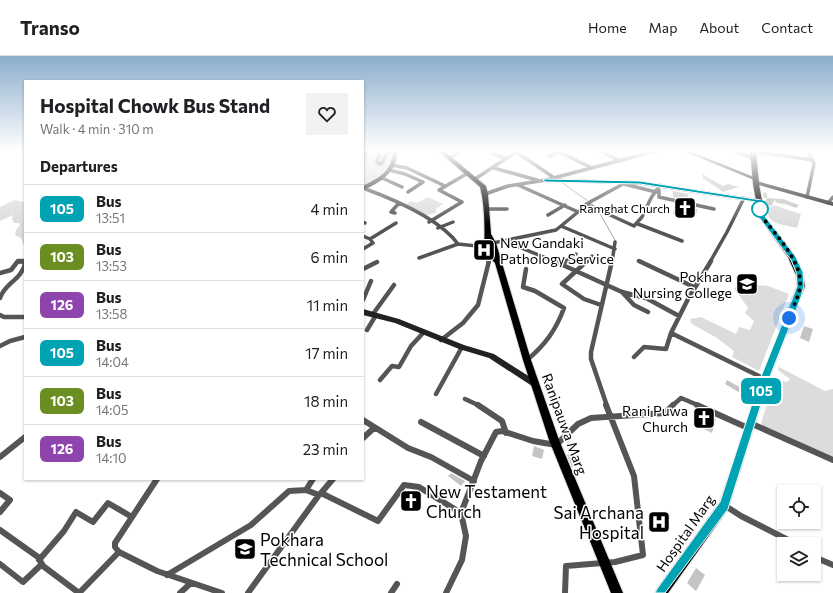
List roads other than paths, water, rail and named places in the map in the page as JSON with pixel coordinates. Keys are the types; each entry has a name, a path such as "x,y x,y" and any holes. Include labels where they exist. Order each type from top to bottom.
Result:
{"main road":[{"path":"364,187 385,175"},
{"path":"470,175 483,186 486,194 488,234 486,251 494,258"},
{"path":"743,175 831,204"},
{"name":"Hospital Marg","path":"661,593 724,505 749,425 800,286 800,272 794,259 761,216 756,175"},
{"path":"488,234 493,243 494,258"},
{"name":"Ranipauwa Marg","path":"494,258 556,445 606,563 617,593"},
{"path":"364,312 375,314 462,348 491,356 535,384"}],"street":[{"path":"407,175 423,182 408,192"},
{"path":"422,175 445,186"},
{"path":"429,222 462,202 439,190 464,175"},
{"path":"475,179 482,175"},
{"path":"518,175 538,181"},
{"path":"546,180 563,175"},
{"path":"807,197 812,175"},
{"path":"559,176 566,182"},
{"path":"382,178 402,187"},
{"path":"486,194 517,184 546,180 660,185 758,201"},
{"path":"493,243 556,230 576,211 586,204 624,183 657,191"},
{"path":"517,184 576,211"},
{"path":"638,224 660,185"},
{"path":"364,188 399,203 422,216 452,236 458,244"},
{"path":"657,191 658,196 661,198 714,208"},
{"path":"831,204 833,197"},
{"path":"634,357 644,347 666,349 671,333 679,316 744,198"},
{"path":"394,213 391,212 399,203"},
{"path":"586,204 634,226 638,224 682,241"},
{"path":"548,215 565,205"},
{"path":"486,209 507,209"},
{"path":"438,228 453,222"},
{"path":"370,239 396,223"},
{"path":"561,226 615,249"},
{"path":"364,236 370,239 373,244 364,248"},
{"path":"504,241 532,254 576,270 606,286 646,298 679,316"},
{"path":"565,593 566,566 624,561 643,555 634,476 610,416 591,359 591,352 601,305 615,249 615,242"},
{"path":"419,258 458,244 486,247"},
{"path":"562,264 576,254"},
{"path":"592,256 562,284 584,299 601,305"},
{"path":"441,340 462,323 478,304 494,258"},
{"path":"639,261 694,287"},
{"path":"364,268 377,262"},
{"path":"0,273 11,270 16,263 24,263 21,276 4,287 0,298"},
{"path":"526,269 523,288 535,291 564,308 559,324 551,337 527,360"},
{"path":"364,298 371,281"},
{"path":"367,330 375,314 394,285"},
{"path":"622,292 634,305 648,312"},
{"path":"0,315 4,317 24,317"},
{"path":"380,380 392,366 399,367 411,346 424,332"},
{"path":"671,333 765,379"},
{"path":"0,346 10,341 24,337"},
{"path":"436,394 462,348"},
{"path":"446,593 462,560 466,536 461,513 484,456 496,432 502,431 533,442 556,445 578,424 590,418 665,413 681,398 683,398 833,460"},
{"path":"465,399 484,409 500,420 506,433"},
{"path":"364,421 408,448 431,457 474,481"},
{"path":"421,422 445,433 466,448 484,456"},
{"path":"364,437 374,428"},
{"path":"0,457 24,438"},
{"path":"156,480 115,543 115,547 119,552 167,576 191,582 222,593"},
{"path":"306,490 312,480"},
{"path":"248,593 320,494 332,480"},
{"path":"167,576 251,524 289,491 306,490 320,494 378,521 404,485 419,487 461,513"},
{"path":"0,493 10,500 0,512"},
{"path":"0,564 23,582 62,534 76,512 93,522 108,503 132,517"},
{"path":"724,505 741,516 782,537"},
{"path":"0,530 79,593 119,552"},
{"path":"821,560 833,564"},
{"path":"180,593 191,582"},
{"path":"391,593 397,584"}],"waterway":[{"path":"560,181 596,207"},
{"path":"598,210 616,242"}],"place":[{"name":"Ramghat Church","path":"685,208"},
{"name":"New Gandaki Pathology Service","path":"484,250"},
{"name":"Pokhara Nursing College","path":"747,284"},
{"name":"Rani Puwa Church","path":"704,418"},
{"name":"New Testament Church","path":"411,501"},
{"name":"Sai Archana Hospital","path":"659,522"},
{"name":"Pokhara Technical School","path":"245,549"}]}
